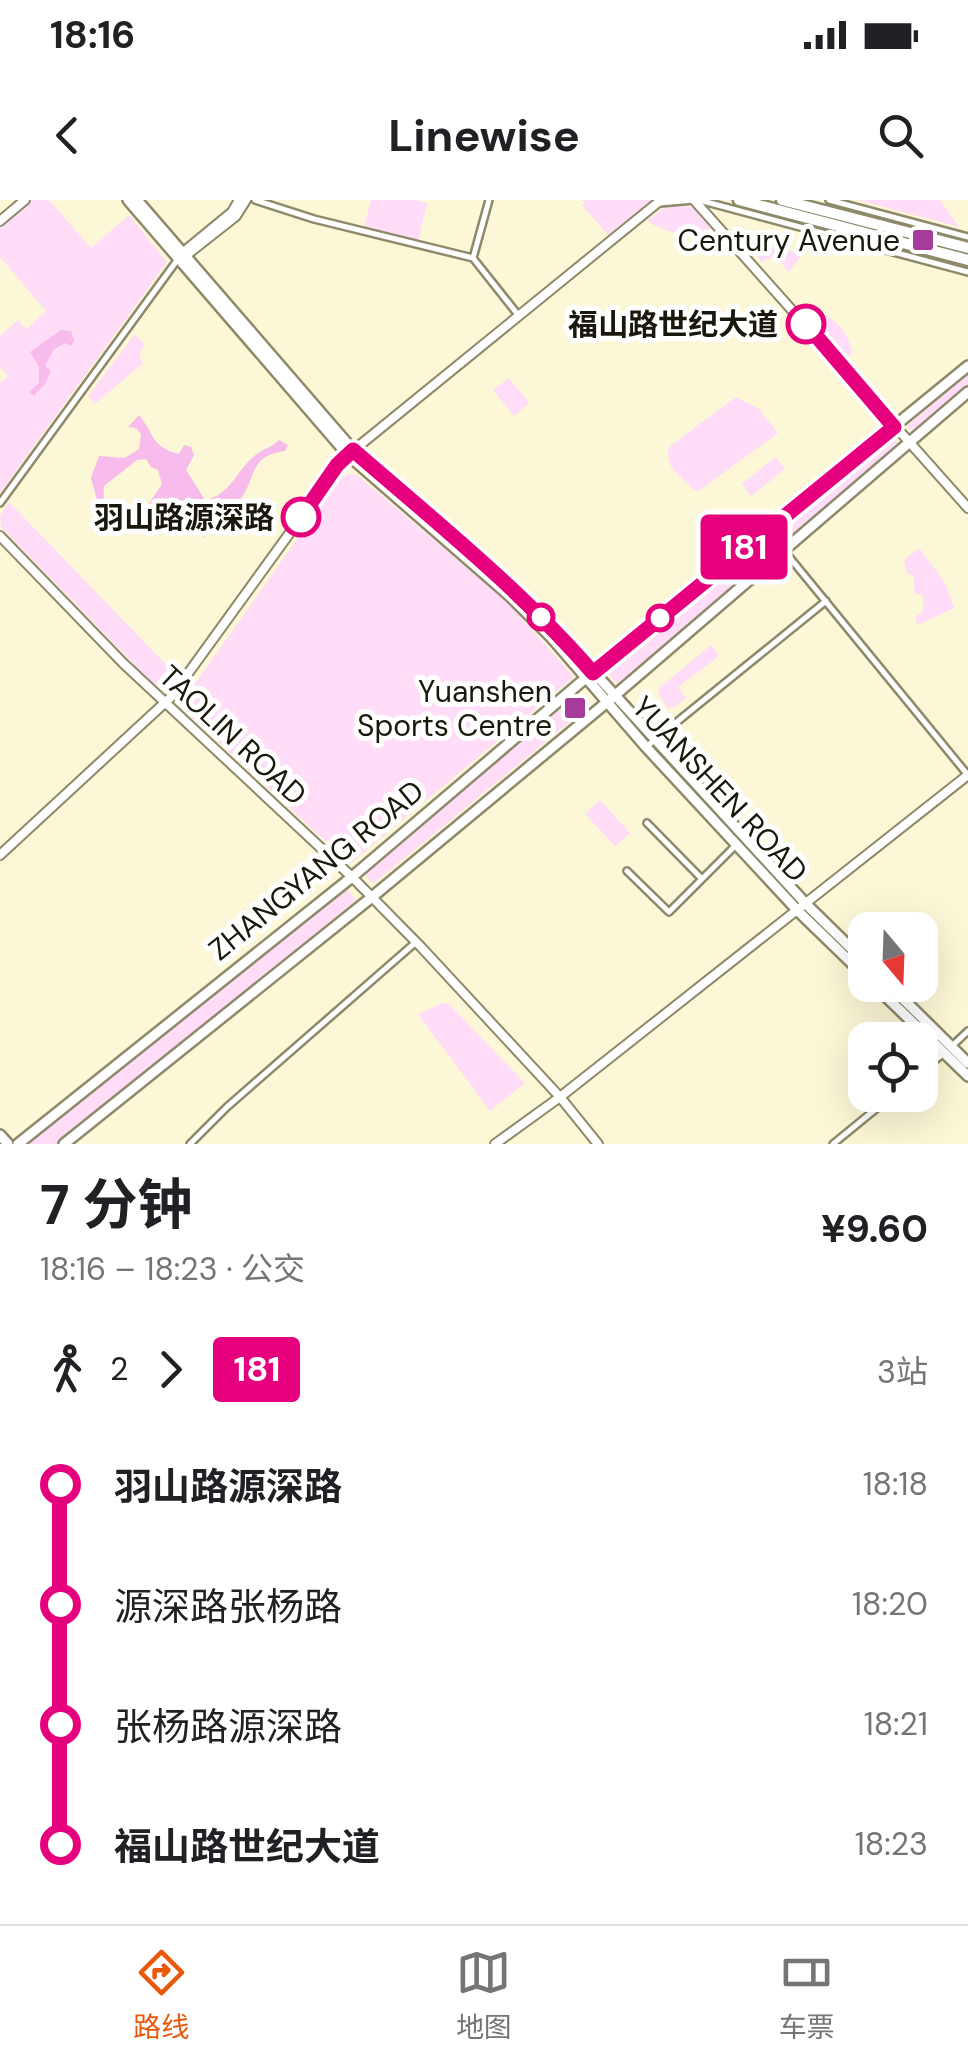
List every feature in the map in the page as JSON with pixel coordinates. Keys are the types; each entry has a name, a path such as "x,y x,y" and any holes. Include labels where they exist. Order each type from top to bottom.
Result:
{"main road":[{"name":"YUANSHEN ROAD","path":"128,200 182,256"},
{"name":"YUANSHEN ROAD","path":"137,200 350,452 510,596 590,676 848,958"},
{"path":"739,200 968,260"},
{"path":"782,200 968,248"},
{"name":"ZHANGYANG ROAD","path":"18,1144 352,877 766,529 968,366"},
{"name":"ZHANGYANG ROAD","path":"64,1144 610,700 968,392"},
{"name":"YUANSHEN ROAD","path":"650,744 736,845 848,947"},
{"path":"893,1002 948,1050 968,1062"},
{"path":"904,1002 968,1076"},
{"path":"0,1135 8,1144"}],"street":[{"path":"0,221 24,200"},
{"path":"0,502 182,256 236,216 243,200"},
{"path":"255,200 314,220 474,258 519,316"},
{"path":"474,258 489,200"},
{"path":"697,200 968,508"},
{"path":"829,200 968,237"},
{"path":"0,855 165,703 350,452 659,202 714,202 968,272"},
{"path":"706,212 714,202"},
{"path":"495,1144 968,775 766,529"},
{"name":"TAOLIN ROAD","path":"0,536 165,703 372,897 560,1097 598,1144"},
{"path":"650,744 826,601"},
{"path":"647,823 702,878"},
{"path":"627,871 669,912 736,845"},
{"path":"190,1144 416,942"},
{"path":"938,1058 968,1031"},
{"path":"833,1144 872,1112"}],"shaded area":[{"path":"32,200 49,200 91,248 129,215 167,262 0,493 0,383 8,376 0,367 0,336 18,320 27,329 46,311 0,257 0,227"},
{"path":"371,200 427,203 418,241 364,227"},
{"path":"581,200 652,200 608,235"},
{"path":"858,200 940,200 959,227"},
{"path":"669,204 696,208 711,229 695,234 678,233 647,221"},
{"path":"746,239 802,254 789,272 775,256 761,262"},
{"path":"813,311 834,320 843,331 852,353 846,358 808,315"},
{"path":"61,330 71,331 74,340 71,346 65,343 54,349 45,366 51,371 34,396 29,392 39,383 39,367 30,352"},
{"path":"135,334 144,344 139,357 143,363 95,404 88,396"},
{"path":"968,374 968,386 913,433 907,426"},
{"path":"509,378 529,403 514,416 493,390"},
{"path":"736,397 758,408 778,433 697,492 671,466 670,446"},
{"path":"139,415 163,447 179,454 184,445 191,447 194,455 186,470 205,500 227,488 256,454 279,440 288,445 285,451 258,464 236,504 212,506 204,538 192,513 180,506 140,531 136,529 137,522 162,484 158,470 146,459 137,460 104,486 103,508 99,507 91,478 99,456 125,458 139,449 141,434 128,427"},
{"path":"890,436 900,444 784,544 773,529"},
{"path":"776,457 785,469 751,496 742,484"},
{"name":"Yuanshen Sports Centre","path":"357,475 506,601 574,677 350,864 189,715 184,706 187,695 340,478"},
{"path":"9,502 178,677 173,682 165,687 155,686 1,527 0,516"},
{"path":"763,538 774,552 617,684 604,669"},
{"path":"919,548 944,581 954,608 917,625 916,616 923,612 923,595 915,594 913,575 907,574 904,560"},
{"path":"711,645 719,656 678,687 686,698 668,708 659,688"},
{"path":"575,694 588,707 373,884 360,869"},
{"path":"600,800 630,833 615,846 585,814"},
{"path":"344,886 356,900 56,1144 25,1144"},
{"path":"442,1003 449,1004 525,1083 490,1111 418,1014"}],"bus line":[{"name":"181","path":"301,517 337,465 353,450 498,575 593,673 894,427 806,324"}],"place":[{"name":"Century Avenue","path":"923,240"},
{"name":"福山路世纪大道","path":"806,324"},
{"name":"羽山路源深路","path":"301,517"},
{"name":"Yuanshen Sports Centre","path":"575,708"}]}
